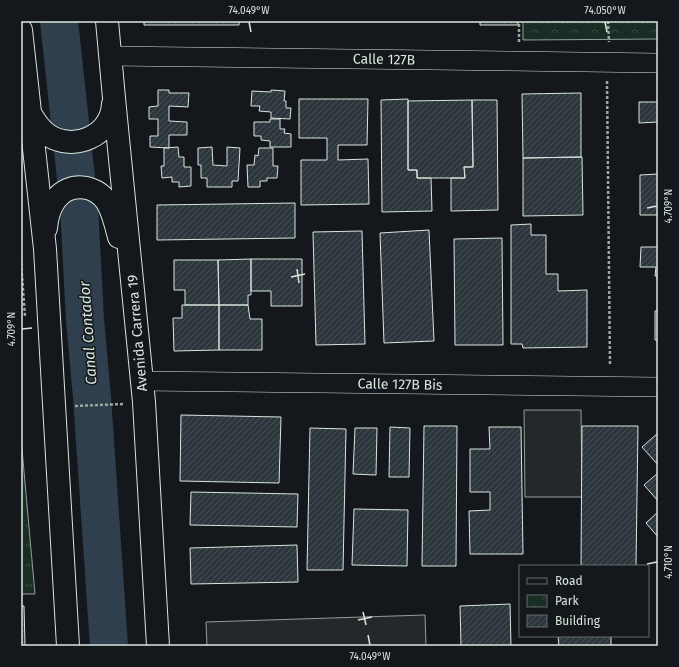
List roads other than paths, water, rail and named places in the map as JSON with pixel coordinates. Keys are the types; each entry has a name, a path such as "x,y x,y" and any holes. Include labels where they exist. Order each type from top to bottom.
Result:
{"main road":[{"name":"Avenida Carrera 19","path":"107,21 142,381 158,646"},
{"path":"21,30 45,249 68,646"},
{"path":"30,113 37,125 48,135 60,141 84,141 104,128 112,114 114,98"},
{"path":"45,249 45,232 48,214 57,198 64,191 83,187 92,189 100,194 107,202 114,217 135,308"}],"street":[{"name":"Calle 127B","path":"110,56 658,62"},
{"name":"Calle 127B Bis","path":"142,381 658,387"}],"waterway":[{"name":"Canal Contador","path":"59,21 79,206 85,320 92,397 109,646"}]}
